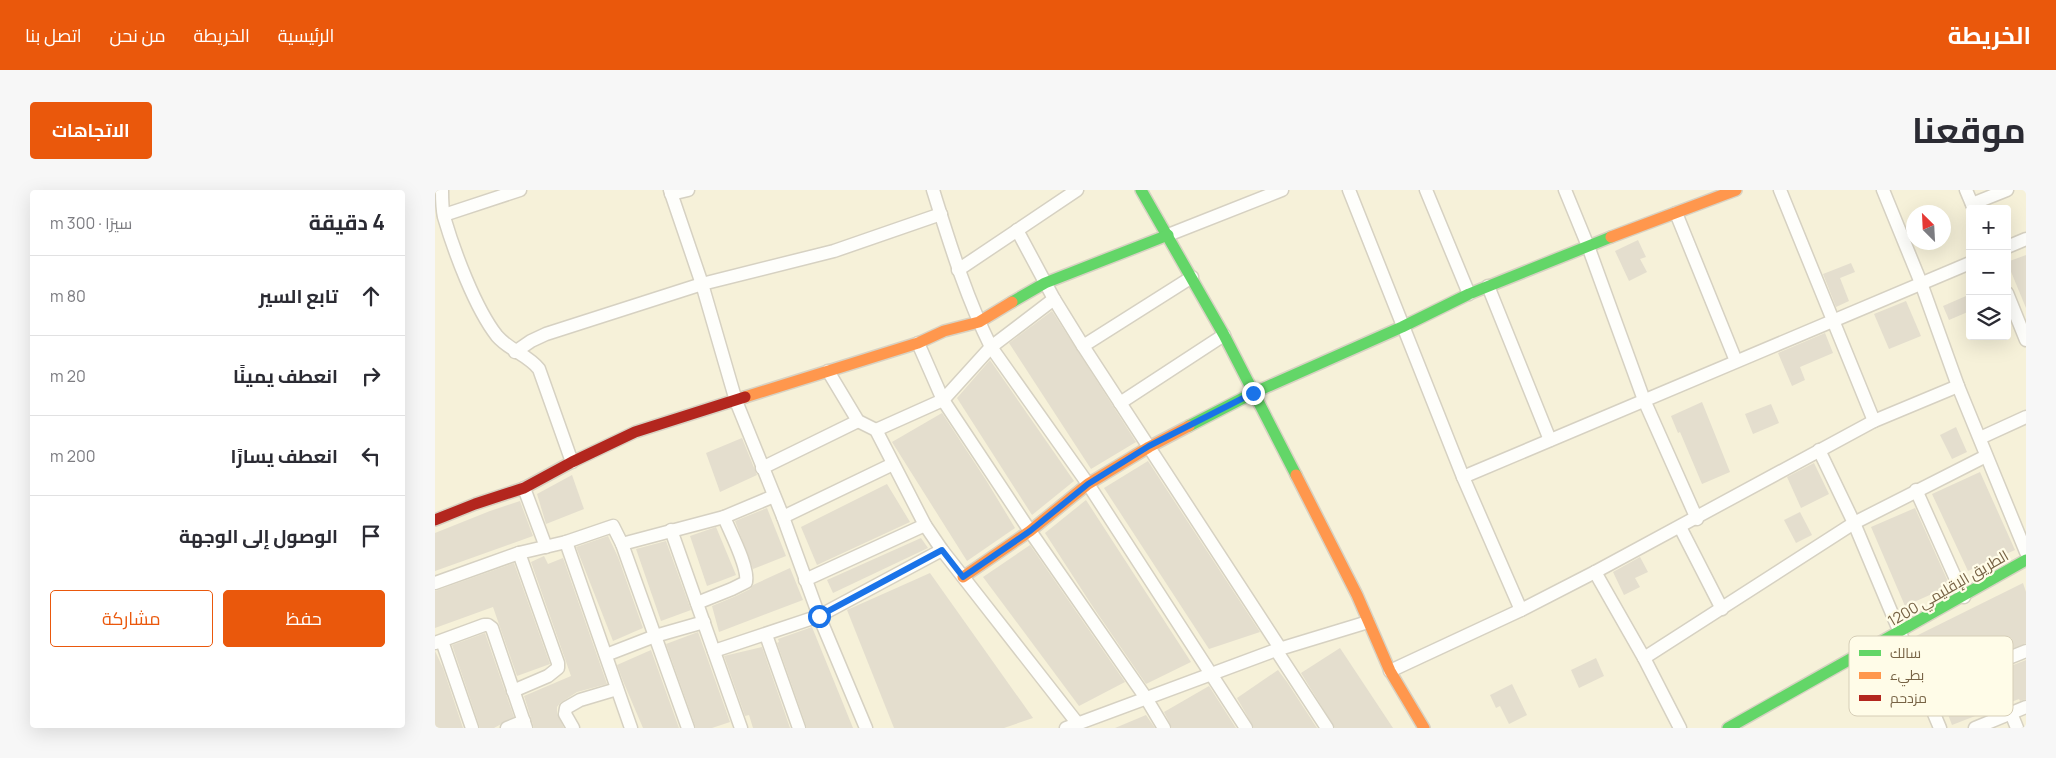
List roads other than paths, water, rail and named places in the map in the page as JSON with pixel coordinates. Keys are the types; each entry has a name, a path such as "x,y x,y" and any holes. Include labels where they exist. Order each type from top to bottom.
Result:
{"street":[{"path":"442,190 444,215 462,266 486,318 497,335 515,352 532,361 539,369 572,462"},
{"path":"444,215 520,190"},
{"path":"689,190 670,192 702,284 736,401 783,517 819,616 865,728"},
{"path":"933,190 958,270 991,347 1088,484 1246,728"},
{"path":"958,270 1077,190"},
{"path":"1141,190 1168,234 1224,335 1357,595 1391,671 1423,728"},
{"path":"435,520 475,504 524,488 572,462 635,432 828,372 917,343 944,332 979,322 1045,283 1168,234 1256,195 1281,190"},
{"path":"1349,190 1463,477 1521,610"},
{"path":"1426,190 1469,294"},
{"path":"1565,190 1588,246 1644,400 1697,518"},
{"path":"963,577 1030,531 1088,484 1149,446 1253,393 1402,327 1488,286 1676,213 1704,196 1736,190"},
{"path":"1780,190 1875,421"},
{"path":"1966,190 1973,205"},
{"path":"1975,205 2007,190"},
{"path":"1885,191 1958,386 2026,552"},
{"path":"1676,213 1736,361"},
{"path":"515,352 538,337 702,284 834,251 941,214"},
{"path":"1017,230 1054,299 1083,346 1149,446 1327,728"},
{"path":"2011,245 2026,239"},
{"path":"1463,477 1966,265"},
{"path":"1083,346 1192,277"},
{"path":"1488,286 1550,440"},
{"path":"2008,295 2026,340"},
{"path":"876,430 943,400 991,347 1054,299"},
{"path":"1120,403 1224,335"},
{"path":"917,343 943,400 1030,531 1146,698 1164,728"},
{"path":"828,372 858,421 876,430 925,525 942,550 1072,726 1278,649 1369,622"},
{"path":"1391,671 1521,610 1595,572 1875,421 1958,386"},
{"path":"1980,438 2026,417"},
{"path":"763,468 858,421"},
{"path":"1819,450 1854,523 1901,636"},
{"path":"1644,658 1854,523 1986,456"},
{"path":"783,517 893,464"},
{"path":"524,488 546,547"},
{"path":"1917,490 1964,597"},
{"path":"622,544 724,517 774,496"},
{"path":"697,603 746,582 747,577 744,567 724,517"},
{"path":"805,580 925,525"},
{"path":"435,583 519,554 566,542 613,526 622,544 689,728"},
{"path":"1680,527 1722,609"},
{"path":"671,530 741,728"},
{"path":"566,542 631,728"},
{"path":"714,651 819,616 942,550"},
{"path":"513,691 548,676 558,668 558,663 519,554"},
{"name":"الطريق الإقليمي 1200","path":"1895,636 2026,560"},
{"path":"1595,572 1644,658 1680,728"},
{"path":"606,655 655,636 704,622"},
{"path":"472,728 438,642 474,628 489,625 492,628 525,725 507,728"},
{"path":"766,635 799,728"},
{"path":"2013,656 2026,651"},
{"name":"الطريق الإقليمي 1200","path":"1728,728 1849,661"},
{"path":"573,728 565,714 566,708 580,700 617,689"},
{"path":"2013,712 2026,707"},
{"path":"1935,716 1940,728"},
{"path":"1975,728 2004,716"},
{"path":"2012,716 2017,728"}]}
